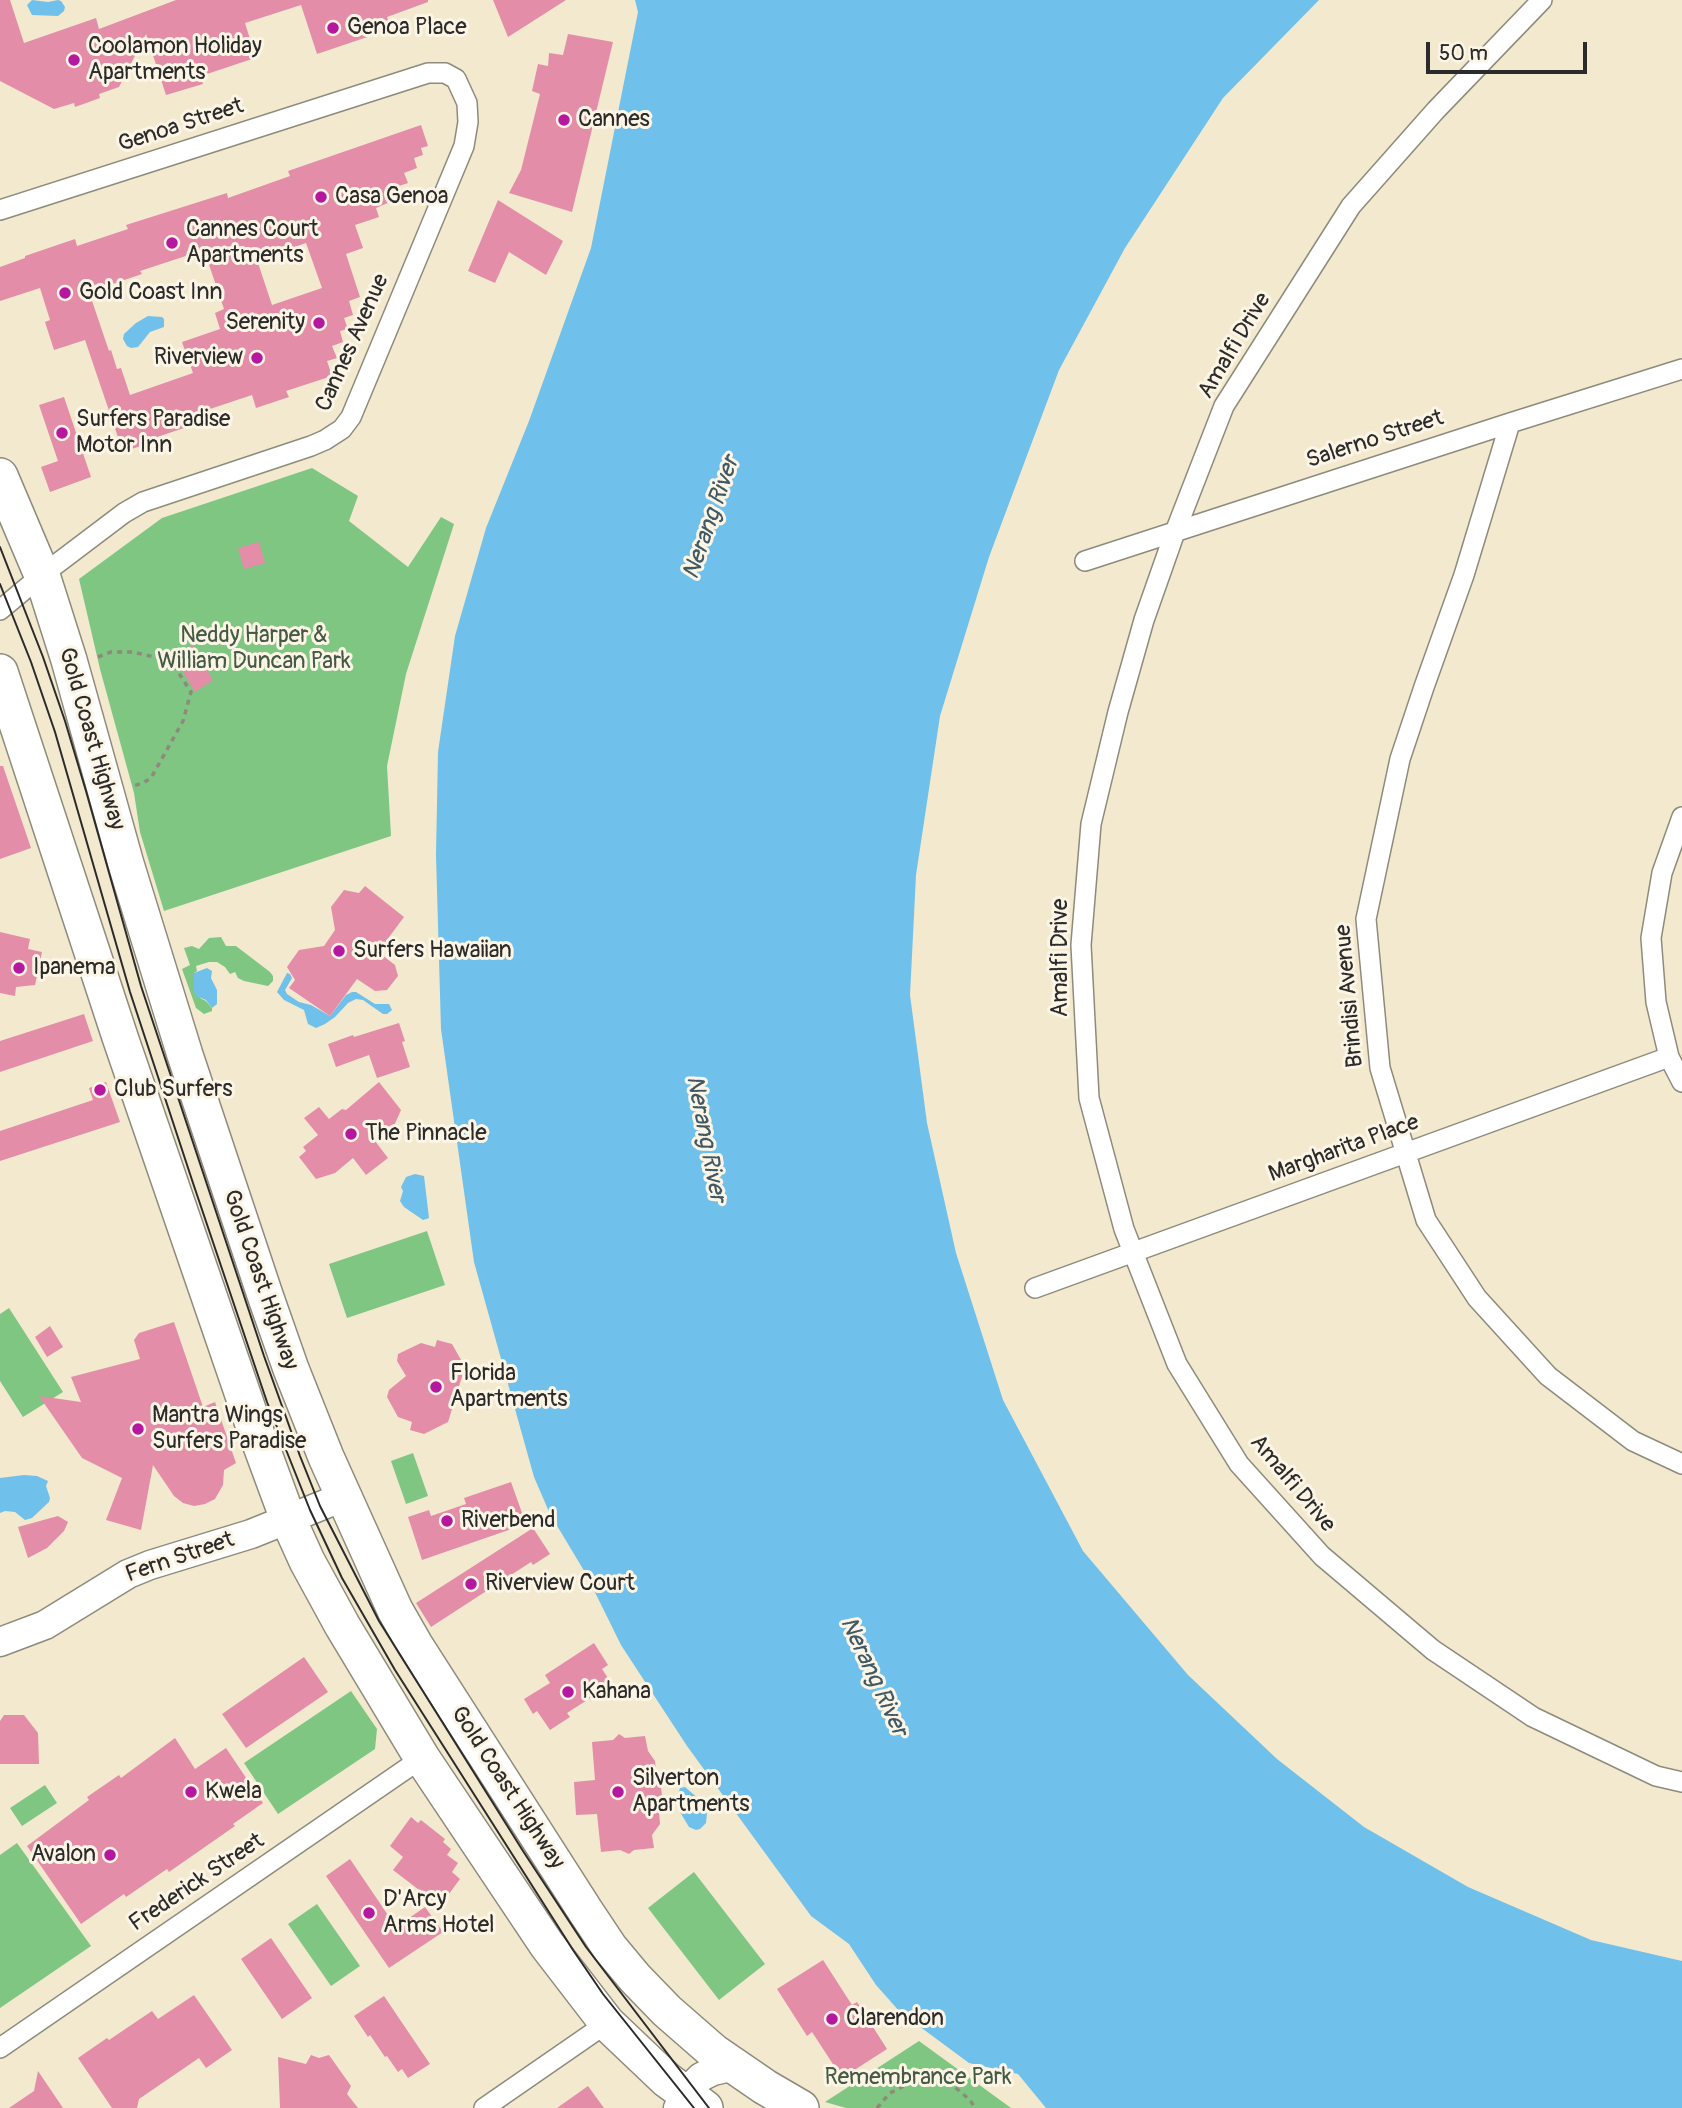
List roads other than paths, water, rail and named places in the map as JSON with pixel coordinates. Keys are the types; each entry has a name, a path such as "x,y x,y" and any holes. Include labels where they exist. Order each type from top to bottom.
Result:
{"highway":[{"name":"Gold Coast Highway","path":"0,475 41,575 69,660 126,864 189,1068 291,1369 343,1497 395,1610 610,1948 635,1978 699,2040 765,2087 801,2108"},
{"path":"0,671 125,1052 253,1424 288,1519 307,1560 342,1625 422,1758 547,1945 607,2023 682,2100"}],"street":[{"name":"Amalfi Drive","path":"1542,0 1436,110 1351,206 1224,406 1144,620 1091,824 1081,945 1090,1098 1132,1252 1177,1364 1240,1464 1322,1556 1433,1650 1533,1717 1656,1776 1682,1782"},
{"name":"Genoa Street","path":"0,210 428,73 445,73 456,79"},
{"name":"Cannes Avenue","path":"0,610 41,575 124,513 143,502 312,446 342,429 357,404 464,146 468,122 467,103 456,79"},
{"name":"Salerno Street","path":"1085,561 1510,422 1682,369"},
{"name":"Brindisi Avenue","path":"1510,422 1464,575 1400,759 1366,919 1380,1068 1426,1220 1477,1298 1548,1376 1633,1441 1682,1464"},
{"path":"1682,817 1662,873 1651,938 1656,1002 1669,1057 1682,1082"},
{"name":"Margharita Place","path":"1035,1288 1669,1057"},
{"name":"Fern Street","path":"0,1642 45,1625 128,1574 251,1534 343,1497"},
{"name":"Frederick Street","path":"0,2048 422,1758"},
{"path":"484,2108 607,2023"},
{"path":"682,2100 696,2081 706,2074 735,2066"}],"water":[{"path":"32,0 61,1 65,7 64,11 58,16 32,15 27,5"},
{"name":"Nerang River","path":"635,0 1319,0 1223,98 1125,248 1059,370 989,557 940,716 916,875 910,995 927,1123 956,1253 1003,1400 1083,1551 1188,1675 1277,1759 1364,1827 1468,1887 1591,1940 1682,1961 1682,2108 1046,2108 1018,2074 969,2063 900,2012 876,1985 849,1944 811,1916 687,1746 621,1645 586,1574 550,1514 534,1477 474,1262 441,1029 436,855 438,752 455,636 486,528 529,421 591,248 638,12"},
{"path":"148,316 162,317 164,327 150,332 138,347 127,346 123,339 124,334"},
{"path":"207,968 212,971 211,978 217,990 217,1004 212,1008 206,1000 196,996 194,991 194,973"},
{"path":"287,973 292,978 285,990 287,994 330,1016 346,995 352,992 375,1004 389,1004 392,1010 383,1014 363,1000 356,999 348,1003 335,1017 316,1028 308,1024 304,1010 284,1000 277,992"},
{"path":"415,1174 424,1176 429,1218 423,1220 400,1201 403,1191 401,1187 406,1177"},
{"path":"37,1476 48,1481 46,1486 50,1498 32,1518 25,1520 15,1512 0,1513 0,1478"},
{"path":"685,1787 700,1800 707,1813 706,1823 700,1829 689,1827 680,1812 678,1795 680,1788"}],"tram line":[{"path":"0,547 65,721 141,986 264,1356 320,1506 379,1621 523,1851 586,1947 709,2108"},
{"path":"0,584 55,732 130,992 193,1183 267,1402 310,1510 342,1578 395,1670 573,1950 603,1994 694,2108"}],"place":[{"name":"Genoa Place","path":"333,28"},
{"name":"Coolamon Holiday Apartments","path":"74,60"},
{"name":"Cannes","path":"564,120"},
{"name":"Casa Genoa","path":"321,197"},
{"name":"Cannes Court Apartments","path":"172,243"},
{"name":"Gold Coast Inn","path":"65,293"},
{"name":"Serenity","path":"319,323"},
{"name":"Riverview","path":"257,358"},
{"name":"Surfers Paradise Motor Inn","path":"62,433"},
{"name":"Surfers Hawaiian","path":"339,951"},
{"name":"Ipanema","path":"19,968"},
{"name":"Club Surfers","path":"100,1090"},
{"name":"The Pinnacle","path":"351,1134"},
{"name":"Florida Apartments","path":"436,1387"},
{"name":"Mantra Wings Surfers Paradise","path":"138,1429"},
{"name":"Riverbend","path":"447,1521"},
{"name":"Riverview Court","path":"471,1584"},
{"name":"Kahana","path":"568,1692"},
{"name":"Kwela","path":"191,1792"},
{"name":"Silverton Apartments","path":"618,1792"},
{"name":"Avalon","path":"110,1855"},
{"name":"D'Arcy Arms Hotel","path":"369,1913"},
{"name":"Clarendon","path":"832,2019"}],"park label":[{"name":"Neddy Harper & William Duncan Park","path":"254,649"},
{"name":"Remembrance Park","path":"918,2078"}]}
